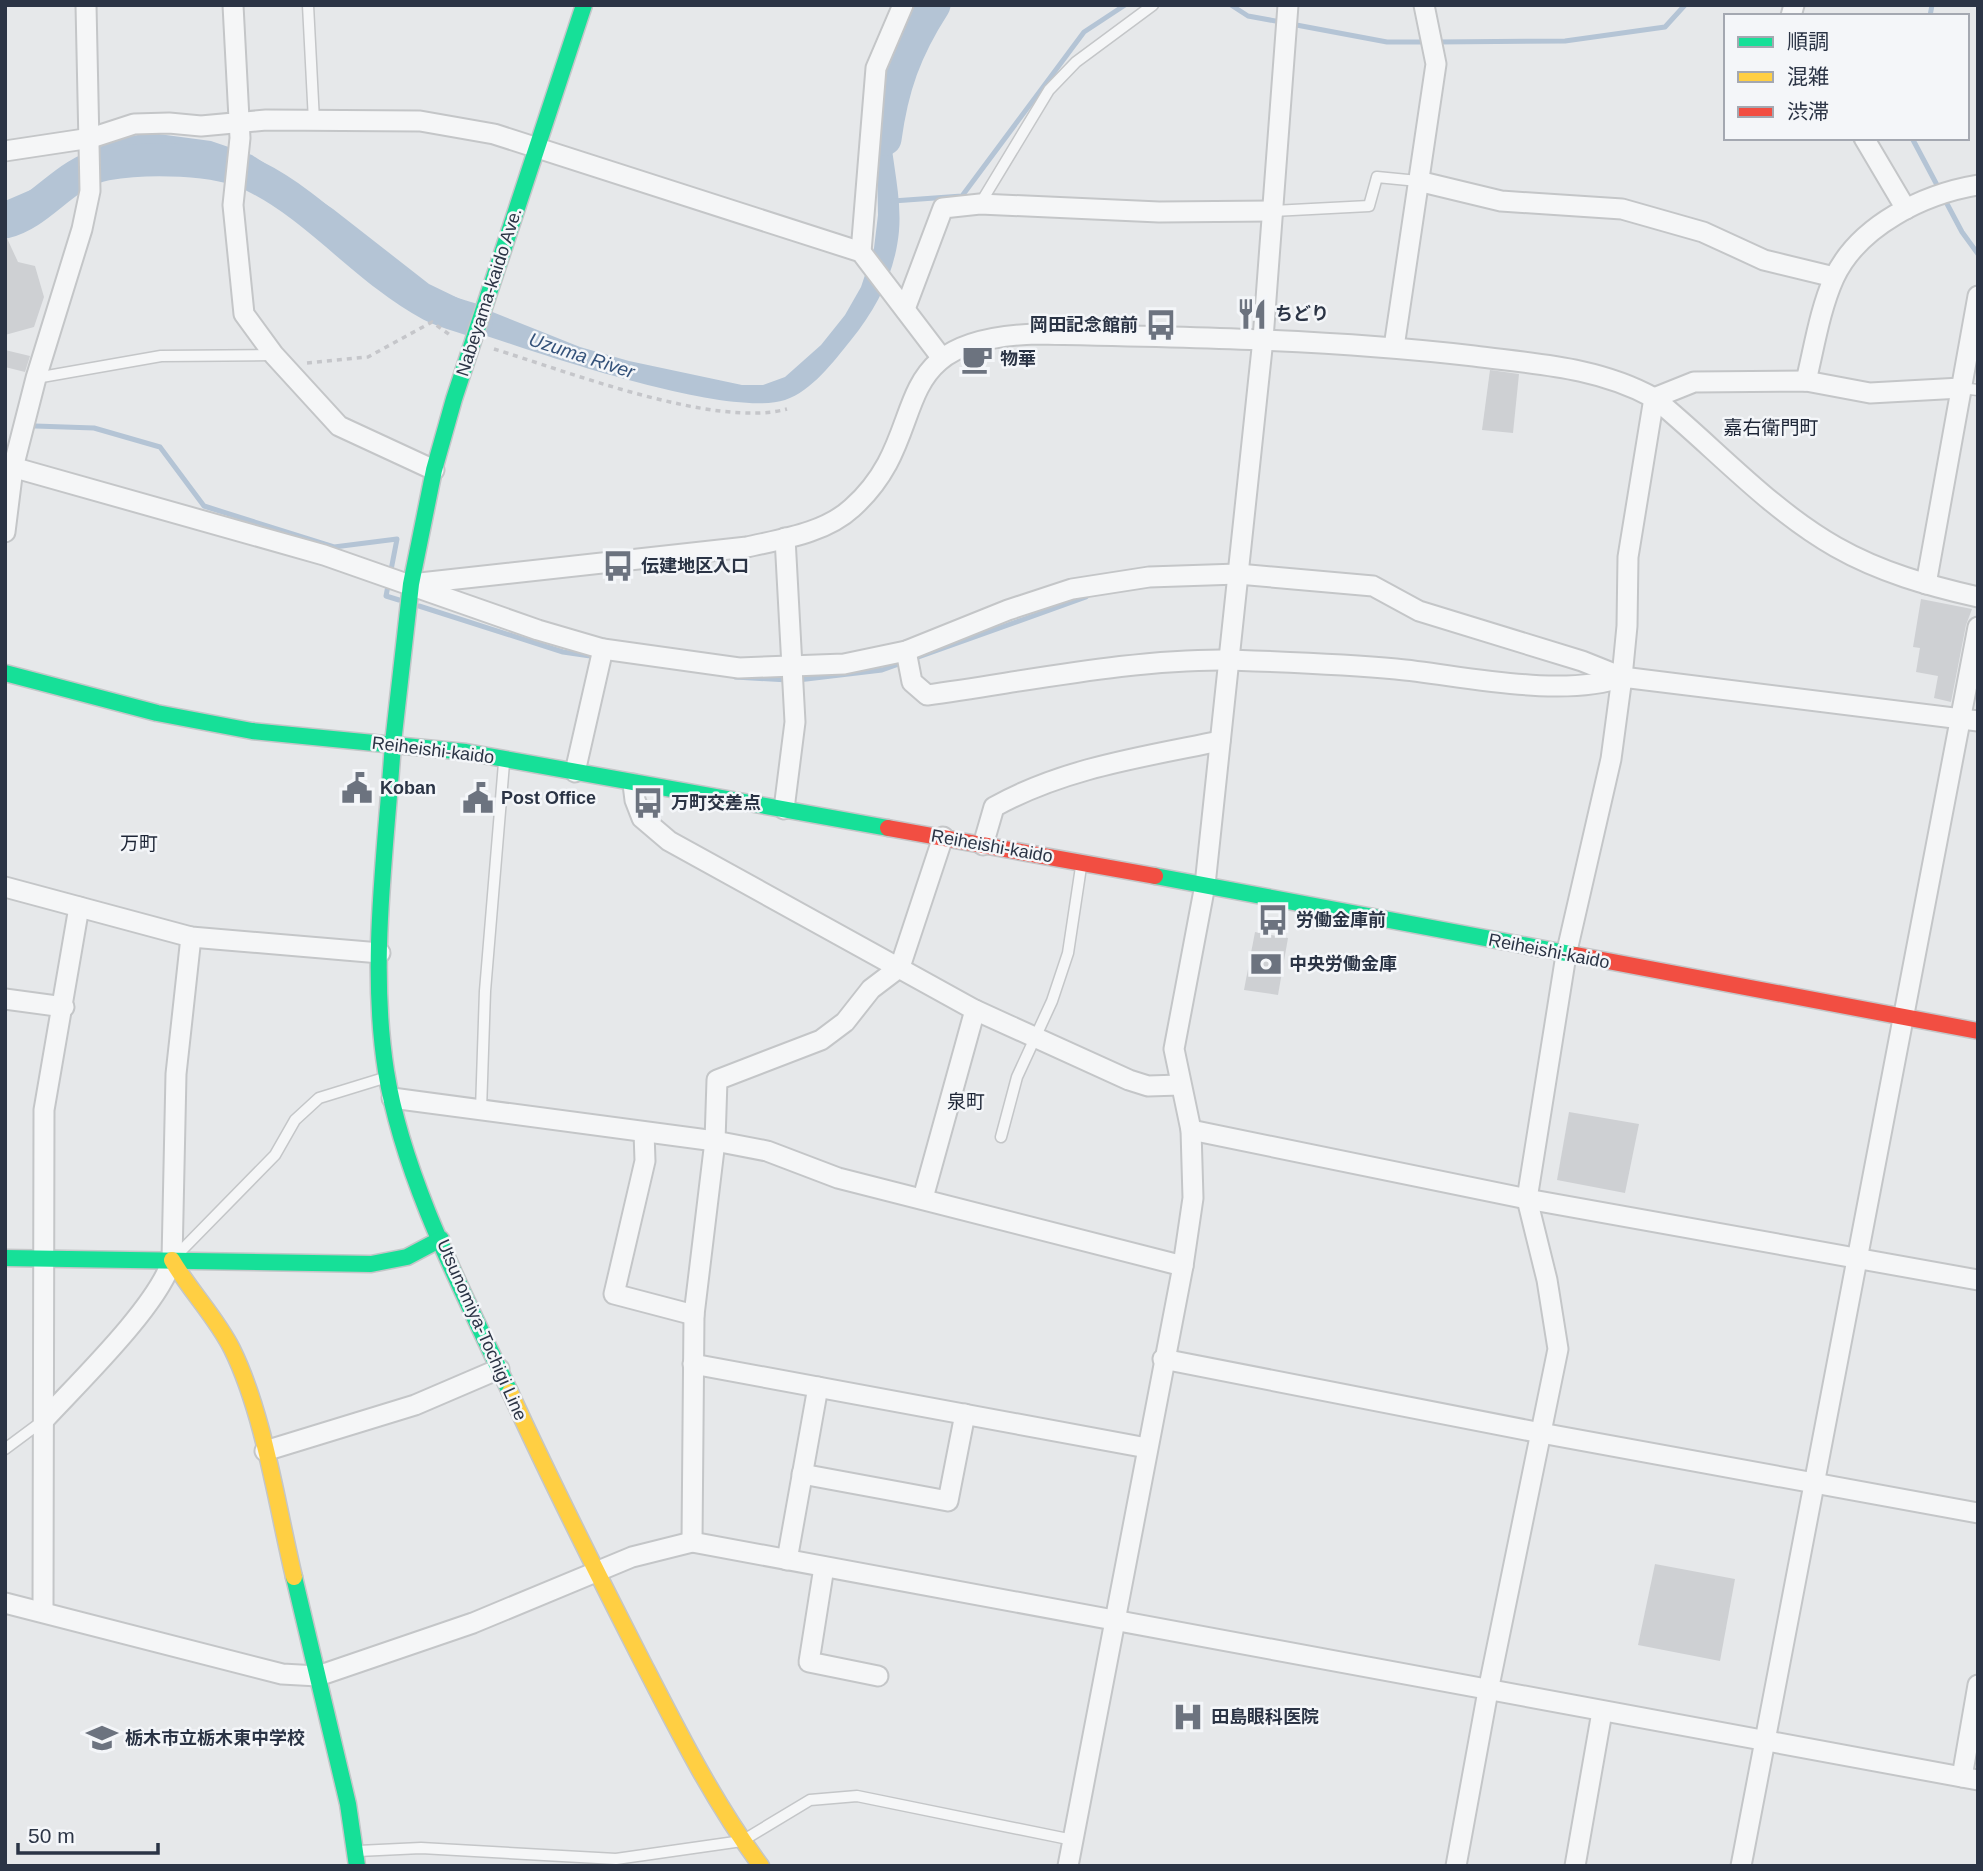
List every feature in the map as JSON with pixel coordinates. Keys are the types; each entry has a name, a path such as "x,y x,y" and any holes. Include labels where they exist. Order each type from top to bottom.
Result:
{"main road":[{"name":"Nabeyama-kaido Ave.","path":"393,743 411,584 434,470 473,340 583,5"},
{"name":"Reiheishi-kaido","path":"5,673 158,713 252,731 393,743 504,759 1205,885 1978,1031"},
{"name":"Utsunomiya-Tochigi Line","path":"393,743 380,953 380,1012 387,1077 402,1138 441,1239 499,1369 596,1572 701,1774 741,1842 761,1866"},
{"path":"5,1258 371,1264 407,1257 441,1239"},
{"path":"172,1260 185,1284 223,1333 242,1372 265,1451 348,1804 355,1858"}],"street":[{"path":"5,533 9,467 67,285 90,191 86,5"},
{"path":"233,5 239,130 233,205 244,314 278,360 326,416 339,426 434,470"},
{"path":"864,254 876,68 903,5"},
{"path":"1068,1866 1163,1359 1183,1266 1193,1198 1191,1130 1174,1049 1205,885 1263,339 1288,5"},
{"path":"1394,347 1436,64 1424,5"},
{"path":"5,152 90,145 134,124 239,130 314,121 420,121 458,125 864,254 941,357"},
{"path":"1865,140 1906,209"},
{"path":"1418,181 1500,201 1622,209 1703,232 1764,260 1834,277"},
{"path":"1806,381 1834,277 1854,248 1906,209 1947,190 1978,185"},
{"path":"905,309 943,208 980,204 1159,212 1273,211"},
{"path":"1926,584 1969,389 1978,296"},
{"path":"411,584 747,547 832,522 850,510 870,490 886,466 920,382 941,357 968,343 1000,335 1263,339 1394,347 1598,374 1630,384 1654,398 1791,517 1836,547 1875,567 1978,597"},
{"path":"1654,398 1694,382 1806,381 1870,393 1969,389"},
{"path":"1456,1866 1488,1691 1558,1349 1547,1280 1527,1199 1566,954 1611,760 1627,626 1628,557 1654,398"},
{"path":"9,467 324,555 538,630 603,649 738,668 844,664 906,651 1008,610 1072,589 1149,577 1238,574 1373,586 1419,611 1581,661 1622,677 1969,719"},
{"path":"784,809 795,722 785,538"},
{"path":"1741,1866 1904,1017 1969,719 1978,627"},
{"path":"575,772 603,649"},
{"path":"906,651 912,682 927,695 1121,668 1229,660 1393,669 1531,685 1605,683 1622,677"},
{"path":"983,845 994,807 1020,792 1087,768 1220,741"},
{"path":"634,784 635,800 642,818 669,841 975,1010 1129,1080 1148,1086 1180,1086"},
{"path":"692,1542 694,1315 715,1141 717,1080 821,1040 845,1022 871,989 900,967 943,838"},
{"path":"5,887 191,937 380,953"},
{"path":"43,1612 44,1110 64,1007 79,907"},
{"path":"44,1420 115,1343 167,1276 172,1260 176,1073 191,937"},
{"path":"5,999 64,1007"},
{"path":"923,1198 975,1010"},
{"path":"392,1098 715,1141 767,1151 838,1178 1183,1266"},
{"path":"1191,1130 1527,1199 1978,1280"},
{"path":"644,1132 645,1161 614,1294 694,1315"},
{"path":"1163,1359 1541,1433 1978,1513"},
{"path":"693,1364 1147,1448"},
{"path":"265,1451 415,1405 499,1369"},
{"path":"787,1560 818,1387"},
{"path":"802,1474 948,1501 965,1414"},
{"path":"5,1603 282,1674 318,1676 473,1623 662,1548 692,1542 1970,1778 1978,1685"},
{"path":"824,1567 809,1662 878,1676"},
{"path":"1575,1866 1602,1712"}],"lane":[{"path":"308,5 314,121"},
{"path":"980,204 1049,90 1076,62 1153,5"},
{"path":"1273,211 1369,206 1377,177 1418,181"},
{"path":"36,378 161,356 278,360"},
{"path":"481,1110 487,964 504,759"},
{"path":"1001,1137 1017,1077 1052,1001 1068,953 1081,863"},
{"path":"172,1260 275,1155 295,1120 319,1098 387,1077"},
{"path":"5,1450 44,1420"},
{"path":"355,1858 421,1848 616,1859 741,1842 810,1800 857,1796 1073,1840"}],"path":[{"path":"278,360 368,357 432,322 446,334 473,340 633,393 753,415 787,409"}],"water":[{"path":"911,5 936,5 897,66 891,89 889,124 898,196 899,231 889,276 877,303 830,366 804,390 785,400 756,403 669,390 567,362 447,322 431,304 335,237 325,225 247,172 220,160 164,151 129,150 114,157 5,230 5,201 49,182 112,139 151,133 211,141 252,155 333,209 429,284 460,299 580,347 629,361 742,385 763,385 785,377 821,345 845,315 861,287 874,248 878,215 876,109 880,69"}],"building":[{"path":"5,234 18,262 35,266 44,297 34,327 5,335"},
{"path":"5,350 30,356 25,372 5,367"},
{"path":"1490,370 1519,374 1513,433 1482,430"},
{"path":"1921,599 1972,609 1966,625 1951,702 1934,698 1938,676 1916,672 1920,648 1913,647"},
{"name":"中央労働金庫","path":"1255,932 1288,938 1278,995 1244,990"},
{"path":"1569,1112 1639,1124 1625,1193 1557,1180"},
{"path":"1655,1564 1735,1579 1720,1661 1638,1645"}],"waterway":[{"name":"Uzuma River","path":"885,139 901,69 934,5"},
{"path":"893,201 962,196 1084,32 1125,5"},
{"path":"1231,5 1248,16 1281,22"},
{"path":"1436,42 1565,41 1665,27 1685,5"},
{"path":"1930,14 1932,5"},
{"path":"1291,24 1387,42 1426,42"},
{"path":"1913,140 1962,232 1978,254"},
{"name":"Uzuma River","path":"5,222 30,210 78,175 106,164 141,160 181,160 221,165 254,176 278,189 407,291 436,307 476,321"},
{"path":"35,426 94,428 160,447 204,506 334,547 397,539 386,596 399,600"},
{"path":"798,680 882,670 1086,597"},
{"path":"419,606 563,652 597,657"},
{"path":"735,677 788,680"}],"traffic: fast":[{"path":"393,743 411,584 434,470 454,399 584,5"},
{"path":"5,673 157,713 252,731 466,752 888,828"},
{"path":"393,743 379,948 381,1030 386,1071 394,1111 421,1194 455,1276 510,1392"},
{"path":"1155,876 1576,955"},
{"path":"5,1258 371,1264 407,1257 441,1239"},
{"path":"294,1577 348,1804 357,1866"}],"traffic: slow":[{"path":"172,1260 226,1337 243,1375 269,1461 294,1577"},
{"path":"510,1392 574,1526 683,1739 727,1816 761,1866"}],"traffic: jam":[{"path":"888,828 1155,876"},
{"path":"1576,955 1978,1031"}],"place":[{"name":"ちどり","path":"1252,314"},
{"name":"岡田記念館前","path":"1161,325"},
{"name":"物華","path":"977,359"},
{"name":"伝建地区入口","path":"618,566"},
{"name":"Koban","path":"357,788"},
{"name":"Post Office","path":"478,798"},
{"name":"万町交差点","path":"648,803"},
{"name":"労働金庫前","path":"1273,920"},
{"name":"中央労働金庫","path":"1266,964"},
{"name":"田島眼科医院","path":"1188,1717"},
{"name":"栃木市立栃木東中学校","path":"102,1738"}],"district":[{"name":"嘉右衛門町","path":"1771,427"},
{"name":"万町","path":"139,843"},
{"name":"泉町","path":"966,1101"}]}
